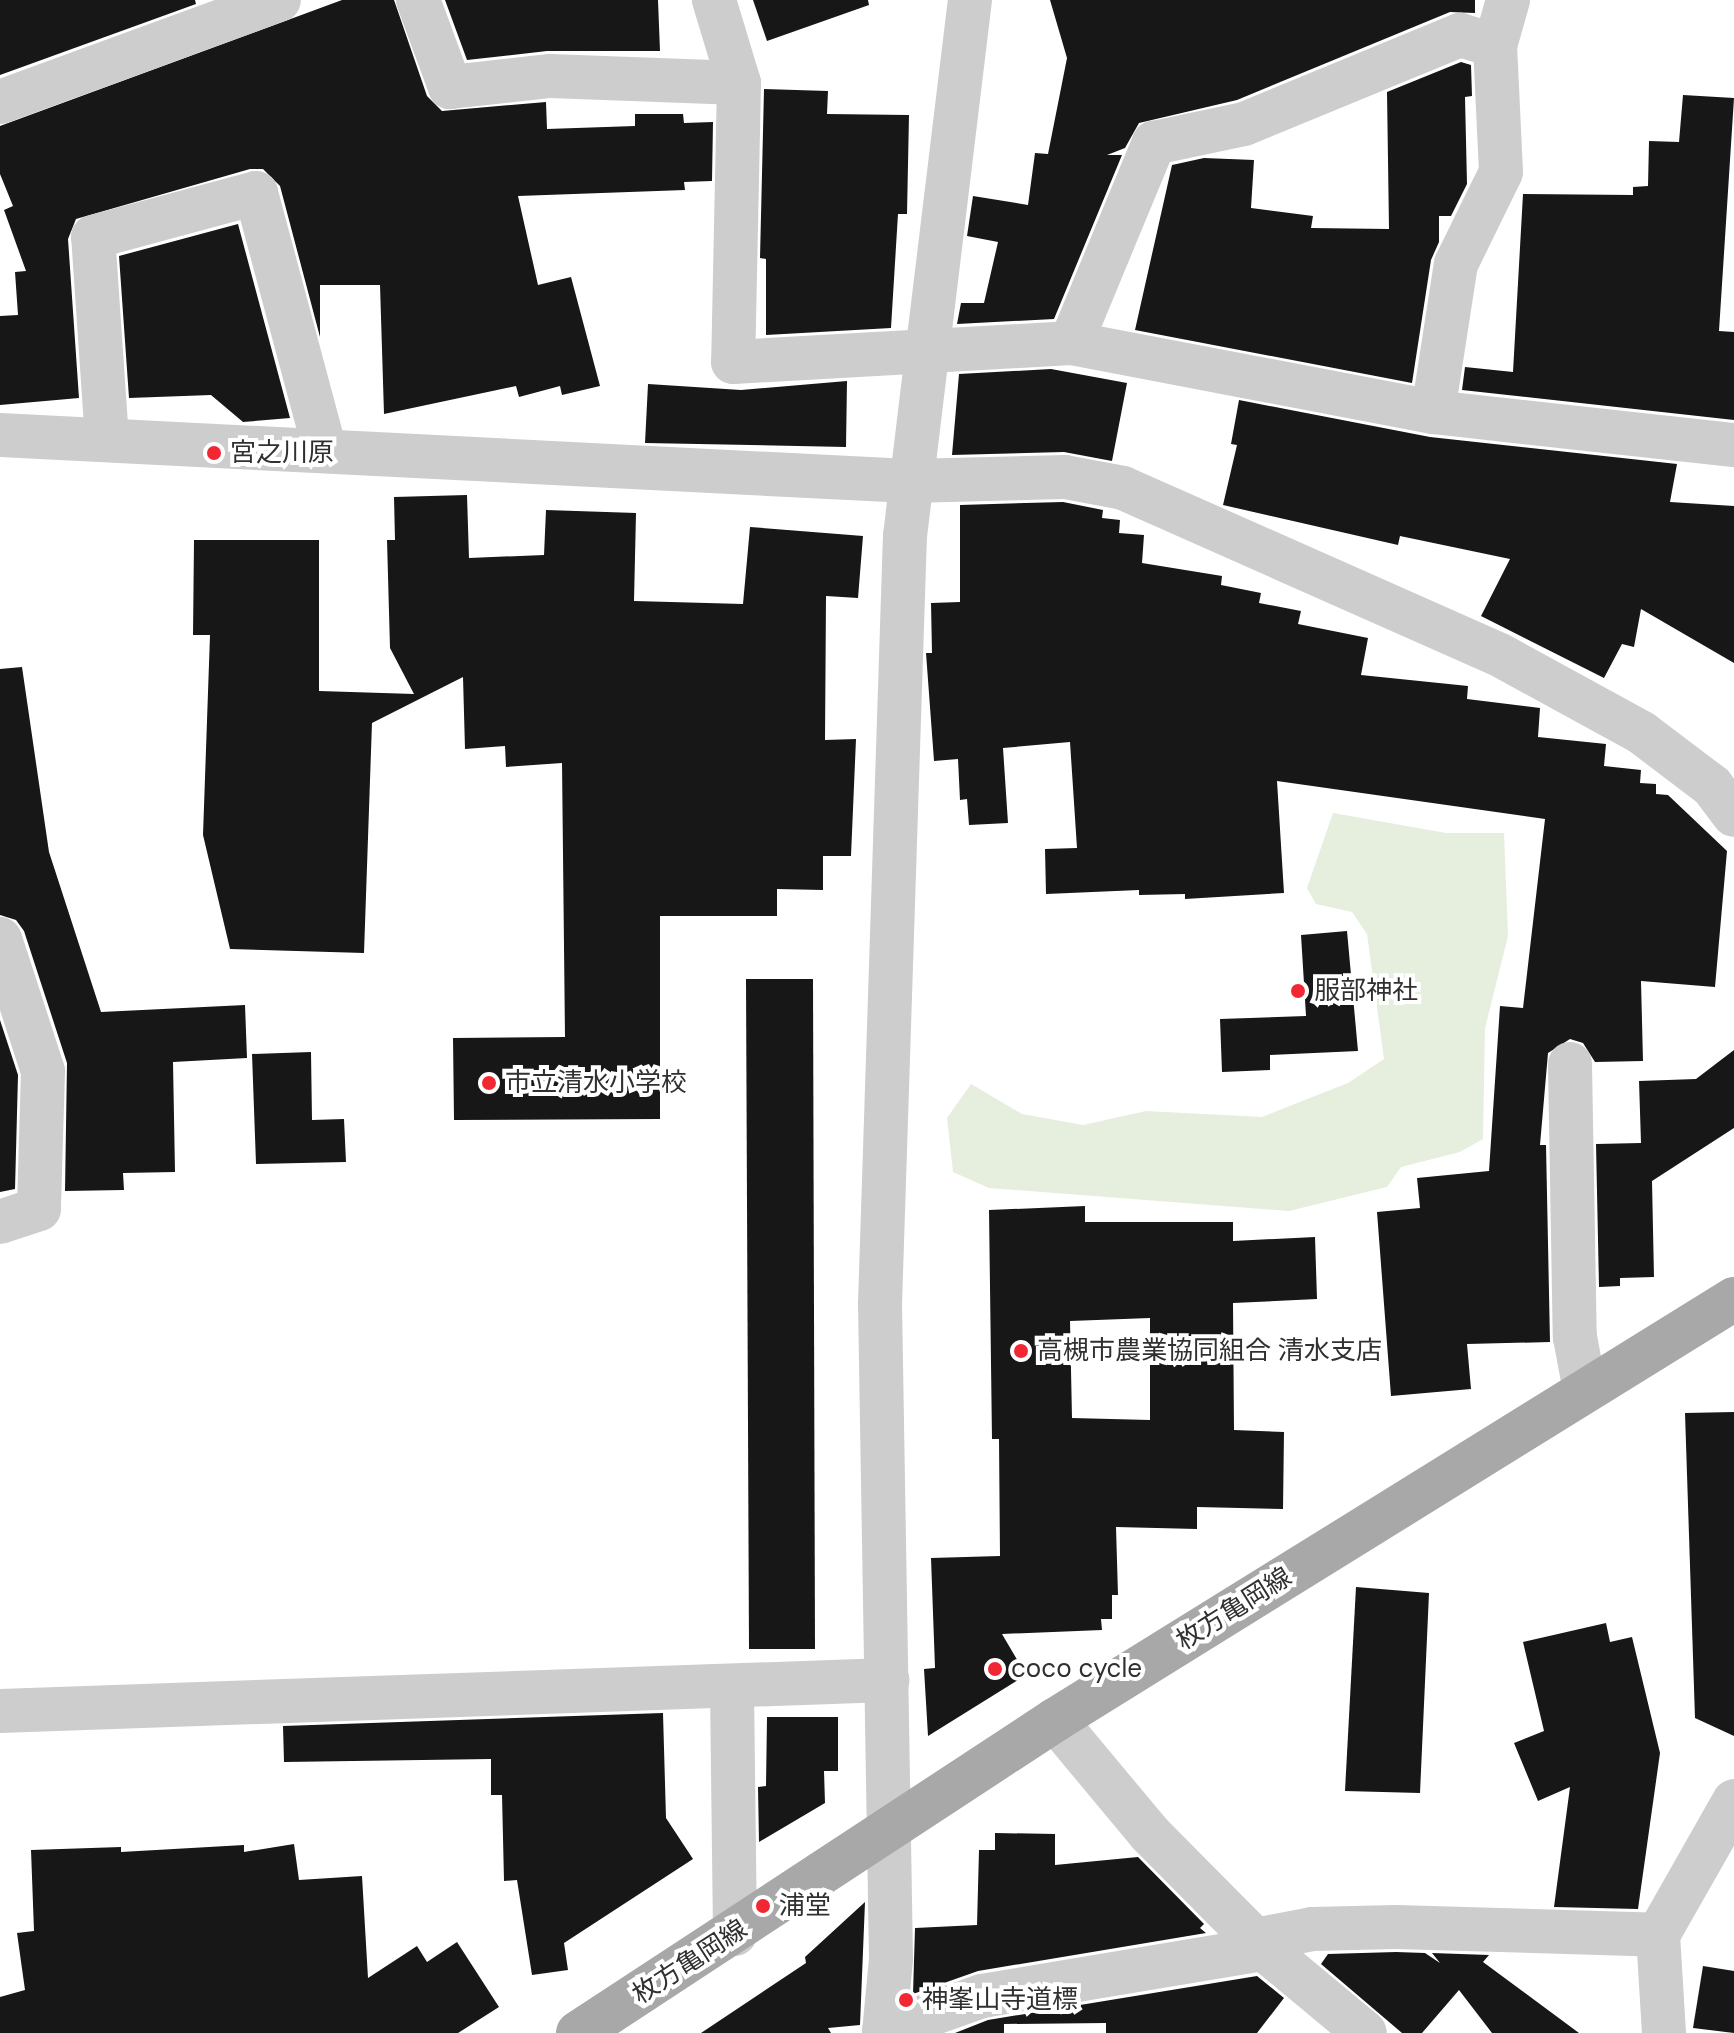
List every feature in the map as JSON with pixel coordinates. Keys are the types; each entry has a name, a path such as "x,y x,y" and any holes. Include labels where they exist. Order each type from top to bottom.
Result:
{"main road":[{"name":"枚方亀岡線","path":"578,2033 735,1934 889,1828 1055,1720 1734,1299"}],"street":[{"path":"0,102 236,7 279,0"},
{"path":"418,0 450,87 550,76 739,83"},
{"path":"714,0 739,83 733,362 1071,343 1433,412 1734,445"},
{"path":"970,0 909,481 880,1304 891,1959 884,2032 982,1996 1260,1944 1312,1929 1396,1927 1658,1935"},
{"path":"1433,412 1456,264 1501,172 1495,46 1508,0"},
{"path":"1071,343 1154,143 1244,124 1460,35 1495,46"},
{"path":"107,440 93,237 256,193 325,451"},
{"path":"0,435 909,481 1065,477 1123,488 1498,654 1642,733 1712,786 1734,815"},
{"path":"0,939 15,1034 43,1071 39,1209 0,1222"},
{"path":"1570,1064 1575,1337 1585,1391"},
{"path":"0,1711 732,1688 887,1680"},
{"path":"732,1688 735,1934"},
{"path":"1055,1720 1149,1833 1260,1944 1365,2033"},
{"path":"1664,2033 1658,1935 1734,1801"}],"green space":[{"path":"1333,813 1446,833 1504,833 1508,936 1485,1028 1483,1139 1460,1152 1401,1167 1387,1187 1289,1211 989,1188 953,1172 947,1118 971,1084 1022,1114 1083,1125 1146,1111 1262,1117 1348,1083 1384,1059 1367,934 1352,912 1316,904 1307,888"}],"building":[{"path":"0,0 195,0 196,4 0,75"},
{"path":"342,0 394,0 427,96 442,111 546,102 547,129 635,126 635,114 683,114 684,123 713,122 712,181 684,182 685,190 518,196 538,285 571,277 600,386 562,395 560,386 519,397 516,386 384,414 380,285 320,285 320,337 280,186 263,169 250,169 76,219 68,239 79,398 0,405 0,316 18,315 15,272 26,271 4,210 13,206 0,174 0,126"},
{"path":"445,0 658,0 660,51 547,51 467,60"},
{"path":"753,0 868,0 869,5 767,41"},
{"path":"1050,0 1475,0 1475,13 1450,12 1237,100 1139,123 1125,148 1107,155 1122,155 1054,319 957,324 961,303 984,303 998,242 967,236 973,196 1028,205 1035,153 1048,154 1067,58"},
{"path":"1461,62 1471,65 1472,96 1465,97 1467,184 1451,216 1439,216 1439,242 1431,260 1412,383 1135,330 1172,165 1204,158 1254,160 1251,208 1313,216 1311,228 1389,229 1387,92"},
{"path":"764,89 828,91 827,114 909,115 907,214 898,214 891,328 766,335 766,259 760,258"},
{"path":"1683,95 1734,98 1719,331 1734,332 1734,420 1462,390 1465,367 1513,372 1523,194 1633,195 1633,187 1648,186 1649,141 1679,142"},
{"path":"238,224 290,418 243,422 211,395 129,398 119,256"},
{"path":"1051,369 1127,383 1112,461 1064,452 952,455 959,374"},
{"path":"847,381 846,447 645,443 648,384 741,390"},
{"path":"1239,400 1430,437 1677,464 1670,502 1734,506 1734,663 1641,609 1634,647 1622,644 1604,678 1481,616 1510,559 1400,536 1398,545 1223,505 1237,445 1231,444"},
{"path":"467,495 469,558 544,555 546,510 636,513 634,601 743,604 750,527 863,536 858,598 826,596 825,740 856,739 851,856 823,856 823,890 777,889 777,916 660,916 660,1119 454,1120 453,1038 565,1037 562,763 506,767 505,746 465,749 463,677 372,723 364,953 230,949 203,835 210,635 193,635 194,540 319,540 319,691 414,694 390,648 387,540 395,540 394,497"},
{"path":"1063,502 1103,510 1102,518 1120,520 1119,533 1144,535 1142,563 1222,576 1221,585 1261,593 1259,603 1301,611 1298,624 1368,638 1361,675 1468,686 1467,699 1540,708 1538,737 1606,744 1604,766 1641,770 1640,783 1656,784 1656,794 1668,795 1727,851 1715,987 1641,981 1643,1061 1595,1062 1583,1043 1570,1039 1548,1053 1540,1145 1546,1145 1550,1342 1467,1344 1471,1389 1391,1396 1377,1212 1420,1208 1417,1178 1489,1171 1500,1006 1523,1008 1545,819 1277,781 1284,893 1185,899 1185,894 1139,895 1139,890 1046,894 1045,849 1077,848 1070,742 1003,748 1008,823 969,825 967,799 960,800 958,759 934,761 926,653 932,653 931,603 960,602 960,505"},
{"path":"22,667 49,852 101,1012 245,1005 247,1058 173,1062 175,1172 123,1173 124,1190 65,1191 67,1063 24,931 16,920 0,915 0,669"},
{"path":"1347,931 1358,1051 1270,1055 1270,1070 1222,1072 1220,1019 1306,1016 1301,935"},
{"path":"746,979 813,979 815,1649 749,1649"},
{"path":"0,1020 18,1075 15,1189 0,1192"},
{"path":"1734,1050 1734,1128 1652,1181 1654,1277 1620,1278 1620,1286 1599,1287 1596,1144 1641,1143 1639,1081 1696,1079"},
{"path":"311,1052 312,1120 344,1119 346,1162 256,1164 252,1054"},
{"path":"1085,1206 1085,1222 1233,1222 1233,1241 1315,1237 1317,1299 1233,1303 1234,1430 1284,1432 1283,1509 1197,1507 1197,1529 1116,1527 1118,1595 1112,1595 1112,1619 1101,1619 1102,1630 1002,1634 1026,1675 928,1736 924,1669 935,1668 931,1558 1000,1556 999,1439 992,1439 989,1210","holes":["1150,1318 1150,1420 1072,1418 1070,1321"]},
{"path":"1734,1412 1734,1736 1695,1718 1685,1413"},
{"path":"1356,1587 1429,1593 1420,1793 1345,1791"},
{"path":"1606,1623 1610,1642 1632,1637 1660,1753 1638,1909 1554,1907 1570,1787 1538,1801 1514,1743 1544,1731 1523,1642"},
{"path":"663,1713 666,1818 693,1859 564,1943 568,1970 532,1975 517,1880 504,1881 502,1795 491,1795 491,1759 284,1762 283,1726"},
{"path":"767,1717 838,1717 838,1771 824,1771 825,1803 759,1842 758,1787 766,1786"},
{"path":"995,1833 1055,1834 1055,1865 1138,1857 1204,1924 1200,1928 1206,1933 978,1971 913,1994 915,1928 977,1925 979,1850 995,1850"},
{"path":"294,1844 299,1880 362,1876 368,1978 417,1946 427,1962 457,1942 499,2007 458,2033 0,2033 0,1997 25,1990 17,1933 34,1931 31,1850 121,1847 121,1852 244,1845 244,1852"},
{"path":"865,1902 860,2025 828,2028 831,2033 701,2033 806,1963 805,1957"},
{"path":"1425,1953 1440,1963 1432,1953 1489,1955 1483,1962 1579,2033 1492,2033 1459,1990 1422,2033 1402,2033 1321,1964 1328,1954"},
{"path":"1703,1966 1734,1971 1734,2033 1693,2028"},
{"path":"1257,1976 1284,1998 1257,2033 1106,2033 1106,2023 1004,2024 1004,2033 955,2033 988,2020"}],"place":[{"name":"宮之川原","path":"214,453"},
{"name":"服部神社","path":"1298,991"},
{"name":"市立清水小学校","path":"489,1083"},
{"name":"高槻市農業協同組合 清水支店","path":"1021,1351"},
{"name":"coco cycle","path":"995,1669"},
{"name":"浦堂","path":"763,1906"},
{"name":"神峯山寺道標","path":"906,2000"}]}
